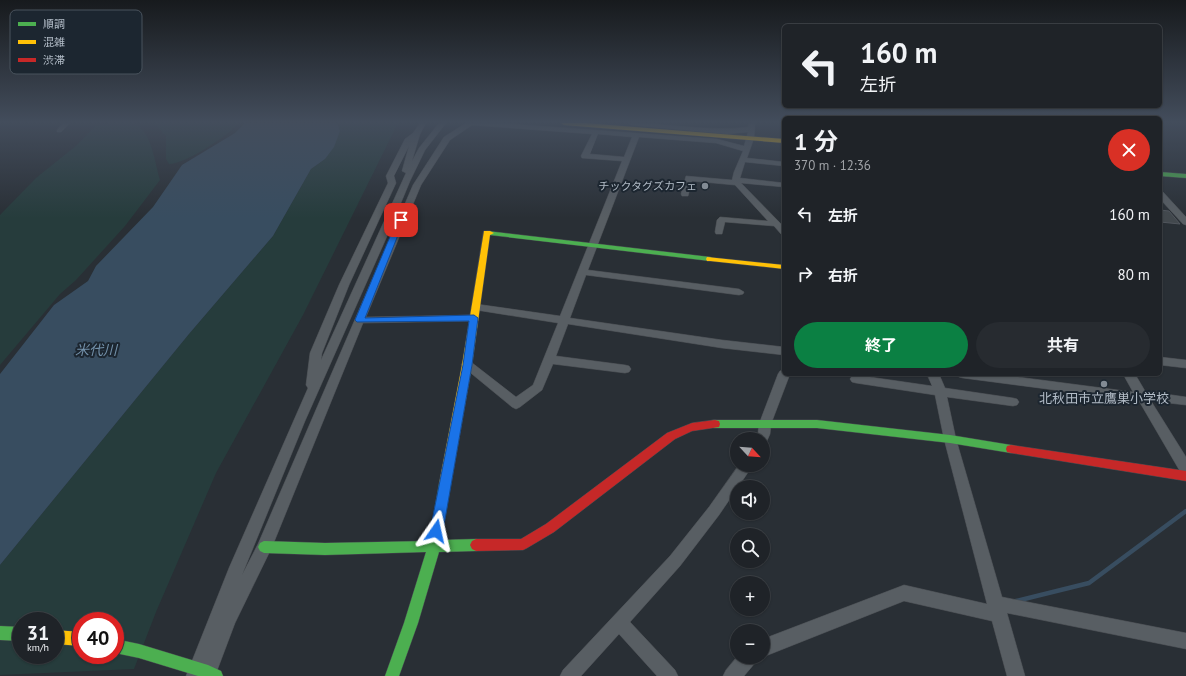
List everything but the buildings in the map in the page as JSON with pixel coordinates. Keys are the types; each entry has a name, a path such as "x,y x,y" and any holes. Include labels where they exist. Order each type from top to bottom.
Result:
{"street":[{"path":"311,394 318,347 344,285 392,183 390,176 401,155"},
{"path":"406,181 406,172 411,155"},
{"path":"201,672 237,568 311,394 381,242 406,181 420,155"},
{"path":"406,181 430,155"},
{"path":"201,672 264,547 406,208 417,185 437,155"},
{"path":"586,155 585,156 626,159"},
{"path":"467,365 516,404 538,387 562,320 594,245 628,155"},
{"path":"736,181 738,170 744,155"},
{"path":"743,160 782,164"},
{"path":"1162,174 1186,176"},
{"path":"685,194 689,178 782,185"},
{"path":"736,181 782,230"},
{"path":"1162,196 1186,222"},
{"path":"719,232 722,219 776,224"},
{"path":"392,676 411,623 434,546 467,365 487,233 782,267"},
{"path":"582,272 739,292"},
{"path":"476,307 722,344 782,351"},
{"path":"360,320 474,318"},
{"path":"548,359 625,369"},
{"path":"1162,361 1186,364"},
{"path":"764,432 765,424 783,376"},
{"path":"935,376 940,391 950,439 1016,676"},
{"path":"979,376 1186,401"},
{"path":"1130,376 1186,468"},
{"path":"856,379 1013,402"},
{"path":"264,547 325,548 523,544 550,528 671,436 685,428 705,424 817,424 950,439 1186,476"},
{"path":"569,676 675,561 714,511 741,472"},
{"path":"770,645 904,593 1186,641"},
{"path":"619,622 669,676"},
{"path":"0,633 12,634"},
{"path":"124,648 139,651 201,672"},
{"path":"732,676 743,664"}],"green space":[{"path":"65,155 153,155 160,180 125,226 76,280 60,294 0,365 0,215 36,178"},
{"path":"166,155 194,155 176,163 169,164 166,159"},
{"path":"327,155 382,155 303,315 216,473 156,612 134,669 0,675 0,565 189,334 273,236 311,169 325,159"}],"water":[{"name":"米代川","path":"199,155 328,155 325,159 311,169 273,236 189,334 0,565 0,374 54,305 88,281 96,266 153,207 182,165"}],"waterway":[{"path":"1016,601 1089,583 1186,511"}],"traffic: fast":[{"path":"1162,174 1186,176"},
{"path":"490,233 710,259"},
{"path":"715,424 817,424 950,439 1011,449"},
{"path":"392,676 411,623 434,546 445,484"},
{"path":"264,547 325,549 476,545"},
{"path":"0,633 12,634"},
{"path":"124,648 208,672 216,676"}],"traffic: slow":[{"path":"445,484 467,365 487,233 490,233"},
{"path":"710,259 782,267"},
{"path":"64,638 72,638"}],"traffic: jam":[{"path":"476,545 523,544 550,528 671,436 692,427 715,424"},
{"path":"1011,449 1186,476"}],"place":[{"name":"チックタグズカフェ","path":"705,186"},
{"name":"北秋田市立鷹巣小学校","path":"1104,384"}],"route":[{"path":"401,220 360,320 474,318 467,365 436,531"}]}
